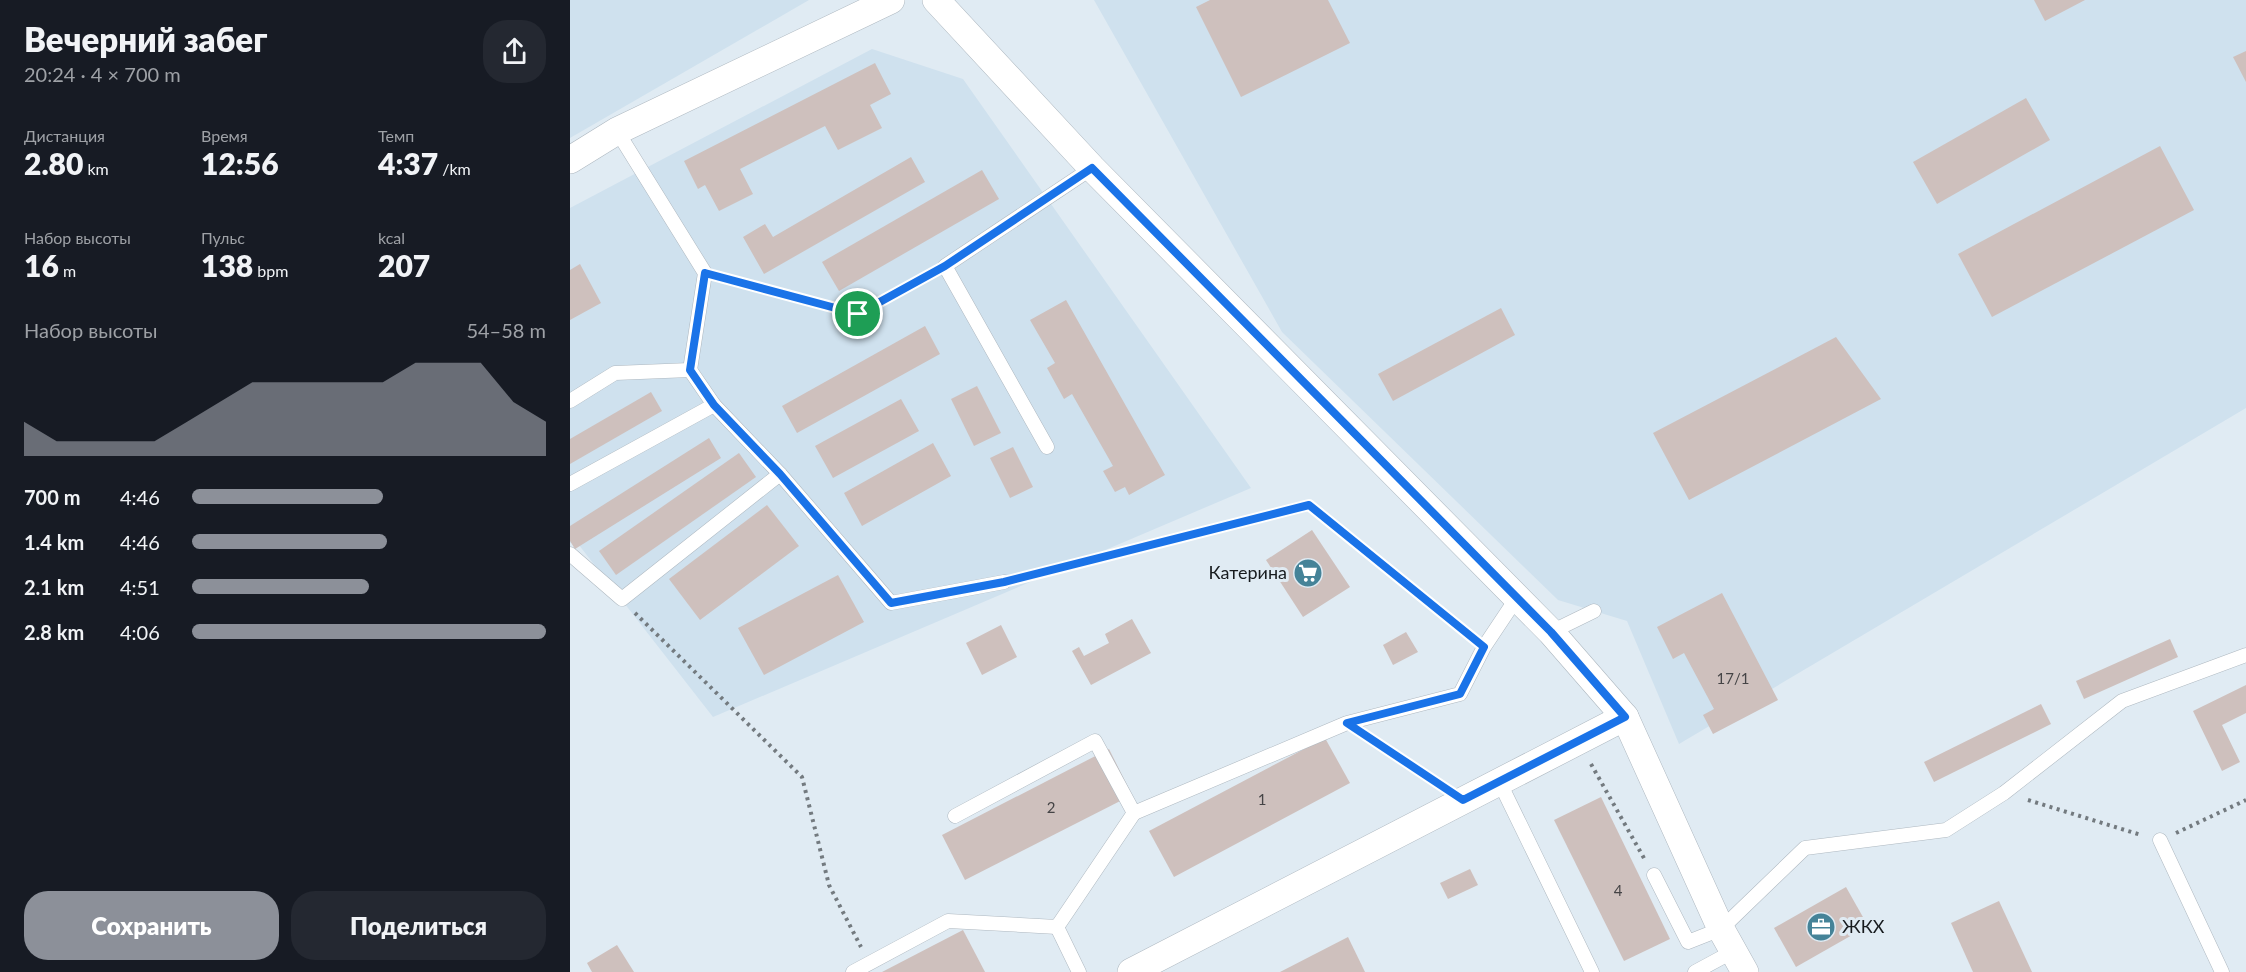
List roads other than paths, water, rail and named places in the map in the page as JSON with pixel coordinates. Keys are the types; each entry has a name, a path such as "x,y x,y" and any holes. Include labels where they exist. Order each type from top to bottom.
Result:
{"street":[{"path":"570,160 617,132 891,0"},
{"path":"936,0 1092,168 1551,632 1625,717 1733,951"},
{"path":"1131,972 1625,717"}],"lane":[{"path":"617,132 705,273 690,370 714,405 780,474 891,603 1004,582"},
{"path":"1047,447 945,266 1092,168"},
{"path":"570,401 615,373 690,370"},
{"path":"570,484 714,405"},
{"path":"570,554 622,599 780,474"},
{"path":"1057,927 1134,813 1347,723 1460,694 1484,647 1516,599"},
{"path":"1551,632 1594,611"},
{"path":"1695,972 1733,951 1805,848 1946,830 2004,793 2122,701 2246,655"},
{"path":"955,816 1095,741 1134,813"},
{"path":"1499,781 1592,972"},
{"path":"2160,840 2222,972"},
{"path":"1654,875 1688,942 1733,951"},
{"path":"853,972 948,921 1057,927"},
{"path":"1057,927 1079,972"}],"place":[{"name":"Катерина","path":"1308,573"},
{"name":"ЖКХ","path":"1821,927"}]}
